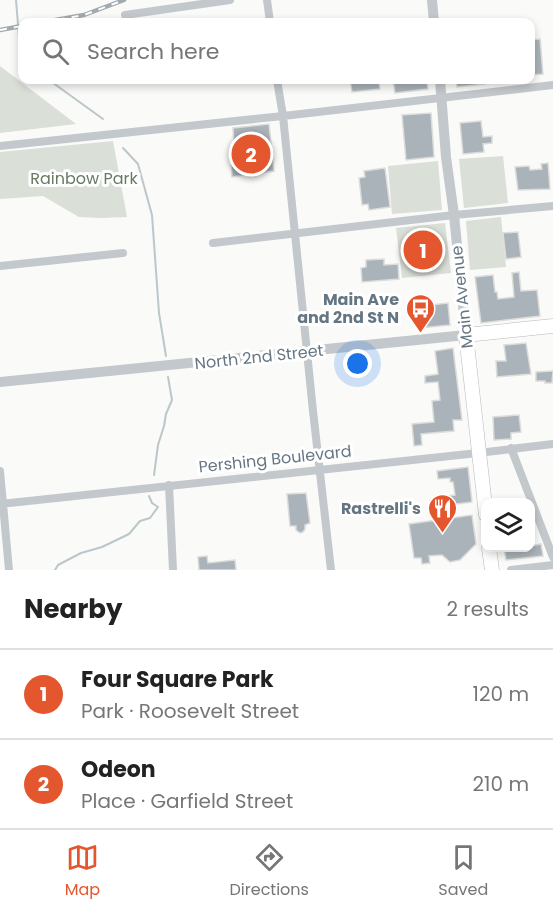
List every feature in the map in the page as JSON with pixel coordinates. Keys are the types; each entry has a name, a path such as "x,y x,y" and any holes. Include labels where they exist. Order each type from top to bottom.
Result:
{"main road":[{"name":"North 2nd Street","path":"466,335 553,326"},
{"name":"Main Avenue","path":"466,335 484,498"},
{"path":"490,552 492,570"}],"street":[{"path":"125,15 230,0"},
{"path":"267,0 269,18"},
{"path":"432,0 434,18"},
{"path":"278,84 283,116 331,570"},
{"name":"Main Avenue","path":"440,84 446,157 466,335"},
{"path":"0,146 553,85"},
{"path":"213,243 553,206"},
{"path":"0,266 123,253"},
{"name":"North 2nd Street","path":"0,382 466,335"},
{"name":"Pershing Boulevard","path":"2,504 553,444"},
{"path":"511,448 553,557"},
{"path":"0,471 9,570"},
{"path":"168,485 173,570"},
{"path":"511,570 553,565"}],"green space":[{"path":"0,66 18,80 18,84 24,84 76,124 0,133"},
{"name":"Rainbow Park","path":"113,141 127,217 79,217 43,196 0,199 0,152"},
{"path":"503,156 508,203 464,208 459,159"},
{"path":"438,161 442,210 392,214 388,166"},
{"path":"501,217 506,267 470,270 466,221"},
{"path":"445,223 451,273 402,278 396,228"}],"building":[{"path":"540,39 543,74 535,75 535,40"},
{"path":"351,84 379,84 380,89 352,92"},
{"path":"394,84 427,84 428,89 395,93"},
{"path":"457,84 485,84 457,87"},
{"path":"431,113 434,157 406,160 402,115"},
{"path":"481,121 483,137 492,136 492,143 483,144 484,152 463,154 460,123"},
{"path":"269,124 274,171 232,177 230,147 234,146 233,128"},
{"path":"548,163 550,189 518,190 515,167 529,166 530,170 542,169 541,164"},
{"path":"385,168 390,207 369,210 368,204 362,205 359,178 365,177 364,171"},
{"path":"518,232 521,257 506,259 503,233"},
{"path":"384,259 384,265 398,264 399,279 362,282 361,268 366,267 366,260"},
{"path":"519,272 521,291 537,290 540,316 481,323 475,277 493,275 498,299 514,297 512,273"},
{"path":"448,303 450,325 420,328 418,317 425,317 423,306"},
{"path":"526,343 531,374 497,377 496,361 506,361 504,345"},
{"path":"453,348 462,420 453,420 454,431 421,434 422,445 414,446 412,424 434,422 432,401 440,400 438,382 425,383 425,376 438,374 435,351"},
{"path":"553,371 552,383 536,381 536,372"},
{"path":"519,415 521,432 511,433 511,439 494,440 493,417"},
{"path":"468,467 472,502 449,505 448,496 455,495 453,482 450,482 450,478 438,479 437,471"},
{"path":"306,493 310,523 305,525 305,529 300,533 296,530 296,526 290,526 287,494"},
{"name":"Rastrelli's","path":"472,515 476,544 460,560 450,562 442,555 429,556 430,563 422,564 421,558 414,558 409,524"},
{"path":"541,544 543,556 506,560 505,552 535,552 535,545"},
{"path":"207,556 208,563 235,560 236,570 199,570 198,557"}],"waterway":[{"path":"16,0 18,25"},
{"path":"55,84 103,119"},
{"path":"123,148 138,164 152,215 159,313 166,356"},
{"path":"154,475 158,445 172,400 168,377"},
{"path":"55,570 58,565 81,553 102,547 129,534 140,521 150,518 158,507 152,503 149,496"}],"railway":[{"path":"67,18 84,15 124,0"},
{"path":"0,30 18,27"}],"place":[{"name":"Odeon","path":"251,154"},
{"name":"Four Square Park","path":"423,250"},
{"name":"Main Ave and 2nd St N","path":"420,334"},
{"name":"Rastrelli's","path":"442,534"}]}
